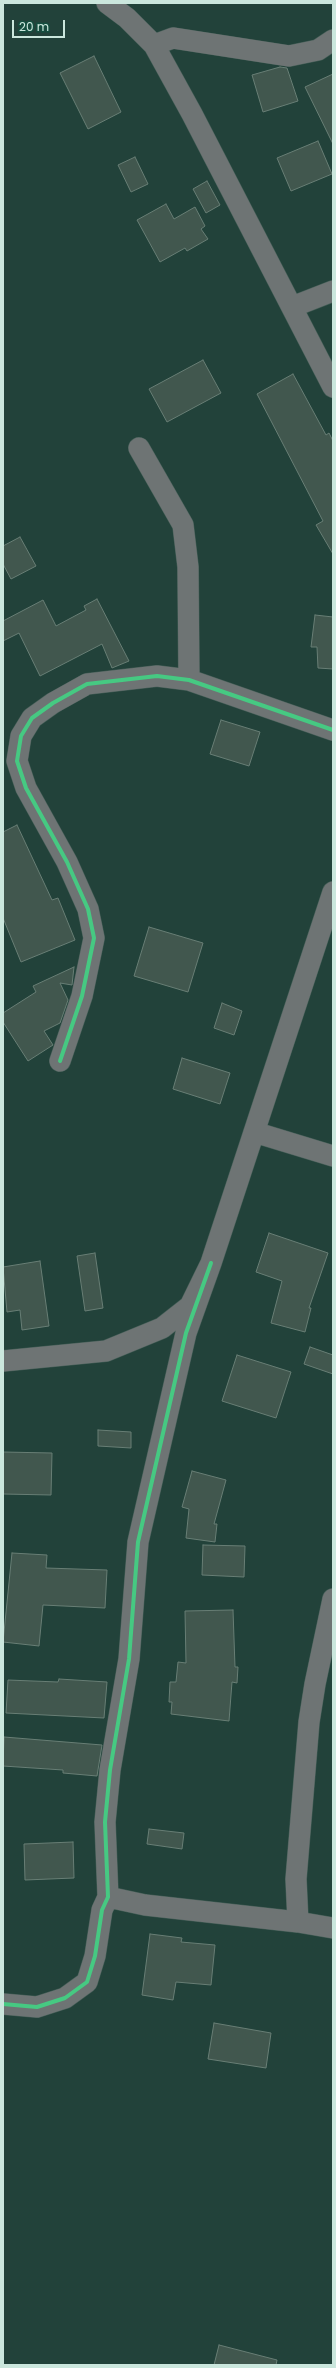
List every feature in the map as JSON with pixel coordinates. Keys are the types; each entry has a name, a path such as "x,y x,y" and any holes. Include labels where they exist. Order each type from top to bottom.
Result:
{"street":[{"path":"107,3 127,18 154,45 192,114 333,387"},
{"path":"154,45 173,38 289,56 318,50 333,40"},
{"path":"292,307 333,291"},
{"path":"139,448 183,525 188,567 189,680"},
{"path":"60,1061 82,996 94,938 88,909 24,781 17,761 21,736 32,718 53,703 88,684 157,676 189,680 333,730"},
{"path":"3,2004 37,2007 64,1998 87,1982 96,1956 102,1910 108,1897 105,1822 110,1770 129,1659 138,1542 186,1333 211,1264 333,892"},
{"path":"254,1132 333,1156"},
{"path":"3,1361 106,1351 162,1328 190,1306 211,1264"},
{"path":"298,1922 296,1879 309,1722 315,1684 333,1600"},
{"path":"108,1897 145,1905 298,1922 333,1928"}],"building":[{"path":"94,56 121,112 88,129 60,73"},
{"path":"280,67 287,68 298,101 263,112 252,75"},
{"path":"333,74 333,144 305,87"},
{"path":"318,141 332,174 291,191 277,158"},
{"path":"135,157 148,184 131,192 118,165"},
{"path":"207,181 220,205 206,213 193,189"},
{"path":"166,204 174,219 195,207 205,226 201,229 208,239 187,251 185,248 160,262 137,220"},
{"path":"203,360 221,393 167,422 149,389"},
{"path":"293,374 326,435 329,433 333,441 333,554 316,525 323,521 257,394"},
{"path":"20,537 36,566 11,579 3,564 3,546"},
{"path":"97,599 129,661 112,668 102,644 40,676 19,633 3,641 3,621 43,600 56,626 86,610 84,606"},
{"path":"315,615 333,617 333,669 318,668 317,647 311,647"},
{"path":"221,720 260,732 249,766 210,754"},
{"path":"17,825 52,900 58,898 75,940 21,962 3,918 3,832"},
{"path":"149,927 203,943 188,992 134,976"},
{"path":"74,967 72,985 60,983 68,1000 60,1023 44,1031 53,1045 28,1061 3,1022 3,1013 36,992 33,986"},
{"path":"222,1003 242,1011 234,1035 214,1028"},
{"path":"182,1058 230,1073 220,1104 173,1089"},
{"path":"269,1233 328,1253 309,1308 311,1308 305,1332 271,1323 282,1281 256,1272"},
{"path":"95,1253 103,1308 85,1311 77,1256"},
{"path":"40,1261 49,1326 22,1330 20,1310 7,1312 3,1267"},
{"path":"310,1347 333,1355 333,1374 304,1364"},
{"path":"237,1355 291,1372 276,1418 222,1401"},
{"path":"98,1430 131,1432 131,1448 98,1446"},
{"path":"3,1452 52,1453 51,1495 3,1494"},
{"path":"192,1471 226,1480 214,1524 217,1524 215,1542 186,1538 189,1509 182,1507"},
{"path":"203,1545 245,1546 244,1577 202,1575"},
{"path":"12,1553 47,1555 46,1568 107,1570 105,1608 43,1605 39,1646 3,1642"},
{"path":"233,1610 235,1667 238,1667 237,1683 232,1682 229,1721 171,1714 172,1702 169,1702 170,1682 176,1682 178,1662 186,1663 185,1611"},
{"path":"59,1679 107,1682 104,1718 6,1713 8,1680 58,1682"},
{"path":"4,1737 102,1745 97,1776 63,1773 63,1770 3,1766"},
{"path":"149,1829 184,1833 182,1849 147,1844"},
{"path":"73,1842 74,1878 25,1880 24,1844"},
{"path":"150,1934 182,1938 181,1942 215,1945 211,1985 176,1982 173,2000 142,1995"},
{"path":"214,2023 271,2033 266,2068 208,2059"},
{"path":"219,2345 277,2360 276,2365 214,2365"}],"cycle path":[{"path":"60,1061 82,996 94,938 88,909 67,862 26,788 17,761 21,736 32,718 53,703 87,684 157,676 189,680 333,730"},
{"path":"3,2004 37,2007 65,1998 87,1982 95,1956 102,1910 108,1897 105,1822 110,1770 129,1659 138,1542 186,1333 211,1263"}]}
